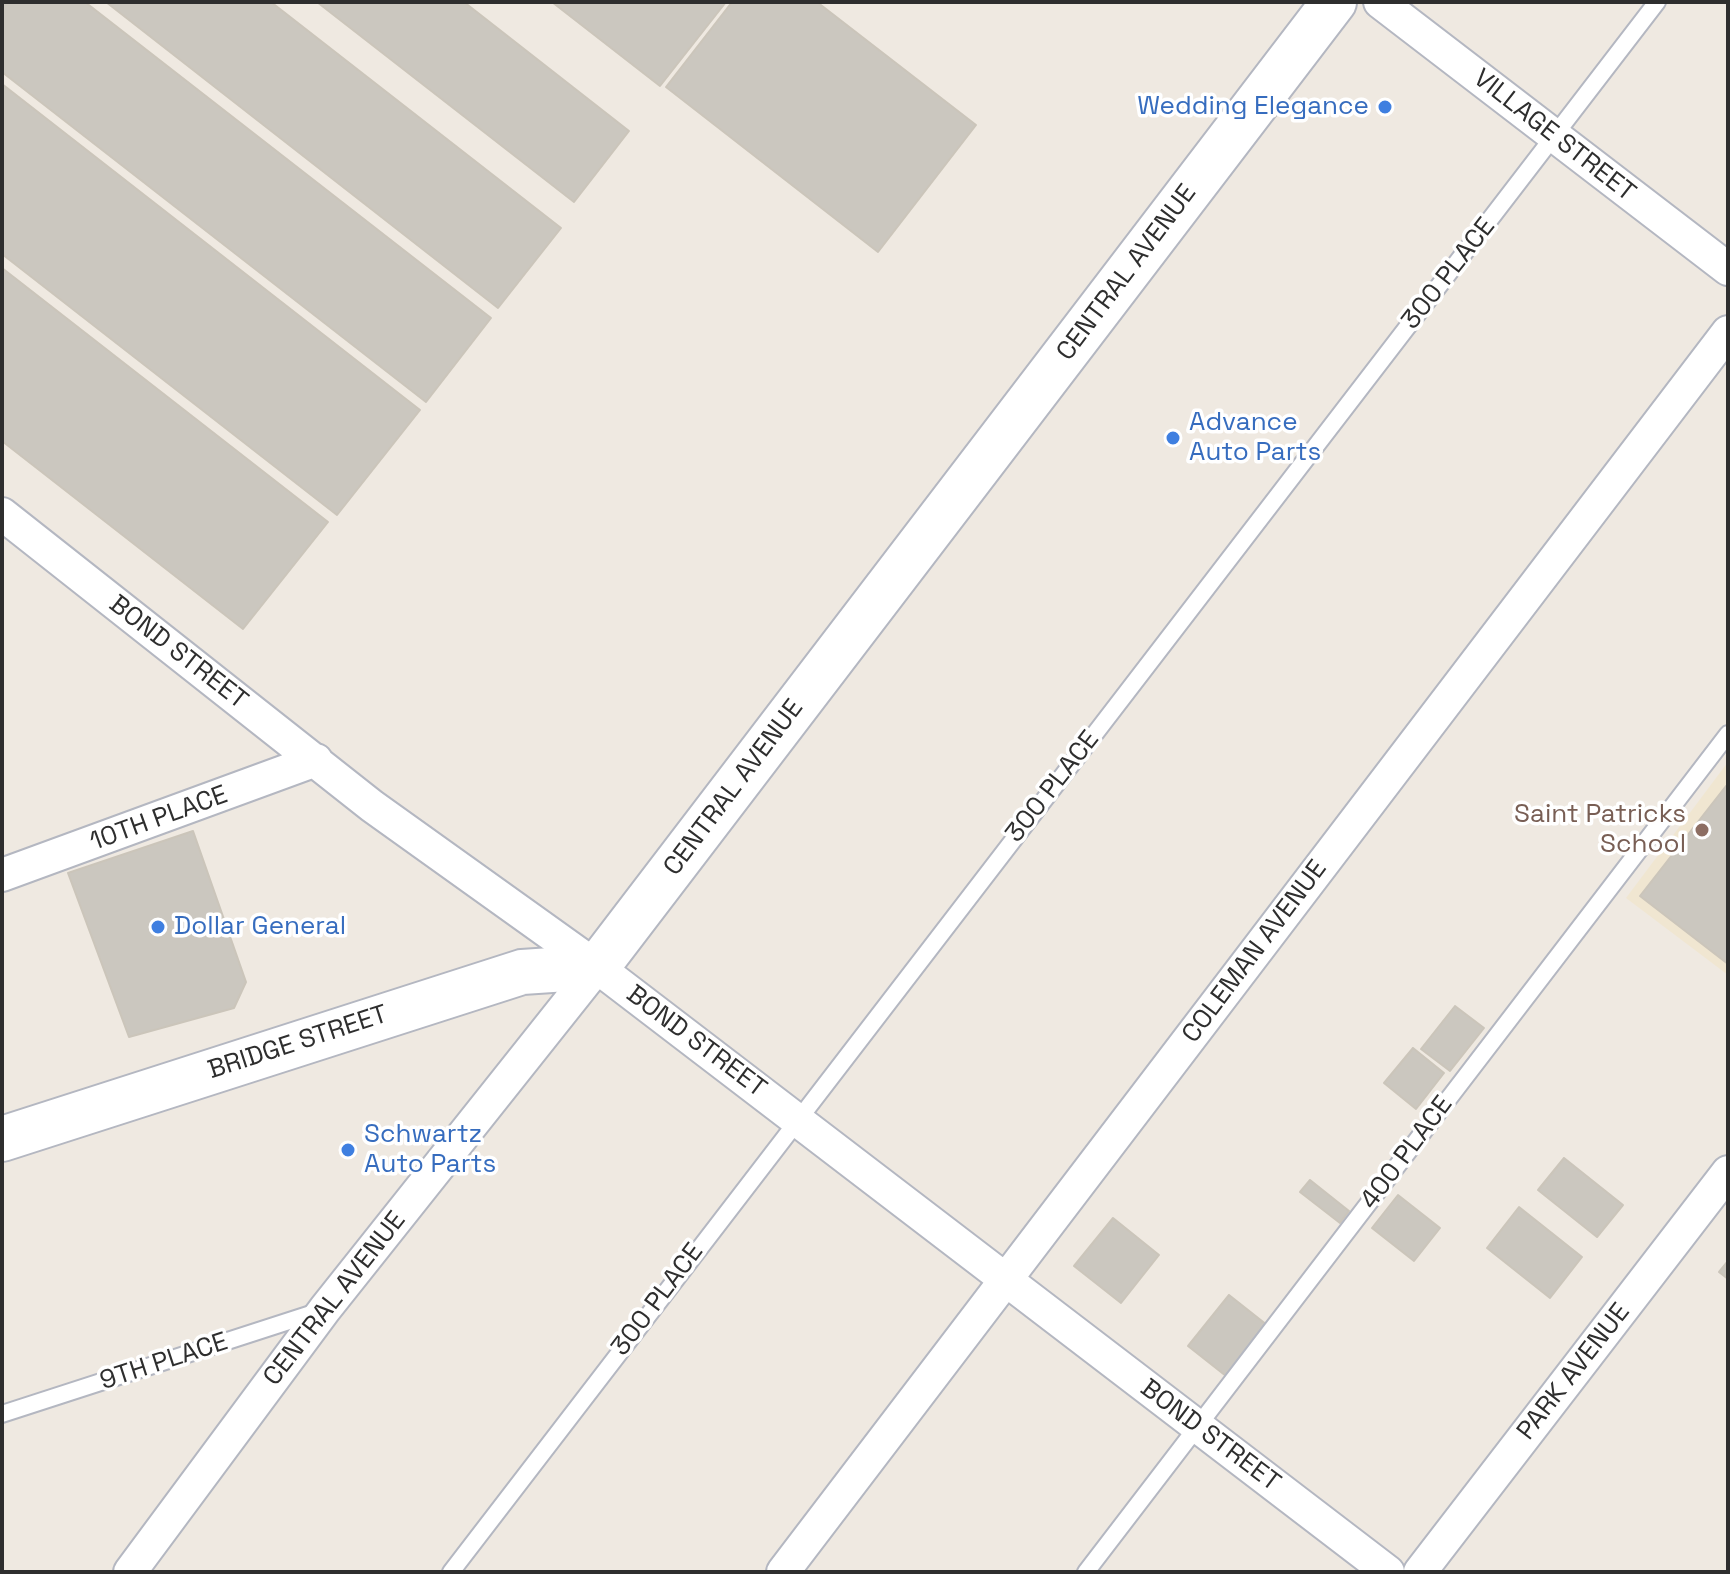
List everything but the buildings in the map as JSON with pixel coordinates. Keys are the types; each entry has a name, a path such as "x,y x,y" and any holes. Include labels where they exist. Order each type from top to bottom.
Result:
{"main road":[{"name":"CENTRAL AVENUE","path":"597,967 1334,2"},
{"name":"BRIDGE STREET","path":"2,1139 522,972 597,967"}],"street":[{"name":"VILLAGE STREET","path":"1380,2 1728,269"},
{"name":"COLEMAN AVENUE","path":"783,1572 1728,332"},
{"name":"BOND STREET","path":"2,514 372,806 597,967 1388,1572"},
{"name":"10TH PLACE","path":"2,875 316,760"},
{"name":"CENTRAL AVENUE","path":"130,1572 325,1309 597,967"},
{"name":"PARK AVENUE","path":"1420,1572 1728,1172"}],"lane":[{"name":"300 PLACE","path":"451,1572 1657,2"},
{"name":"400 PLACE","path":"1086,1572 1728,734"},
{"name":"9TH PLACE","path":"2,1414 325,1309"}],"shaded area":[{"name":"Saint Patricks School","path":"1728,762 1728,975 1626,898"}],"place":[{"name":"Wedding Elegance","path":"1385,107"},
{"name":"Advance Auto Parts","path":"1173,438"},
{"name":"Saint Patricks School","path":"1702,830"},
{"name":"Dollar General","path":"158,927"},
{"name":"Schwartz Auto Parts","path":"348,1150"}]}
